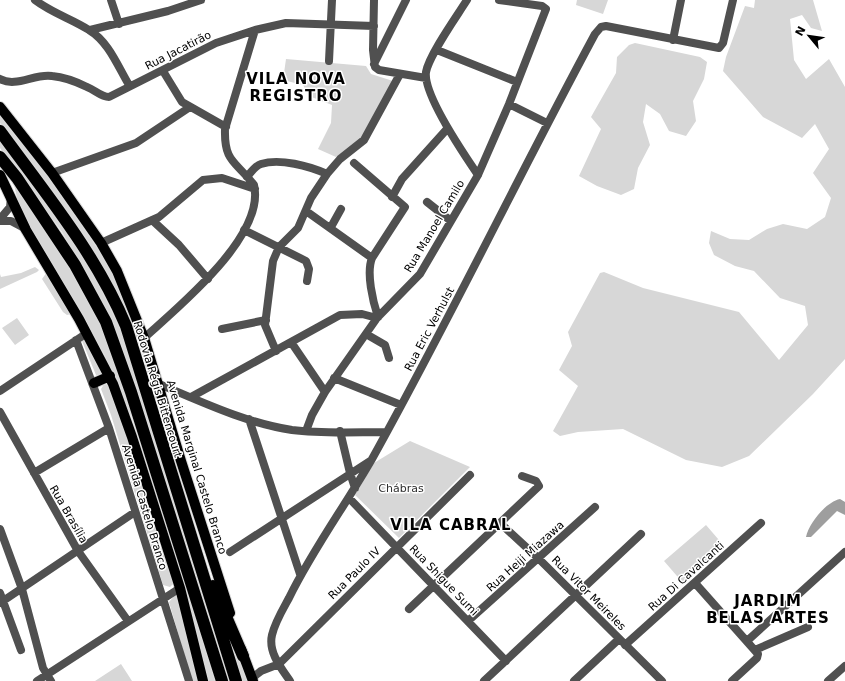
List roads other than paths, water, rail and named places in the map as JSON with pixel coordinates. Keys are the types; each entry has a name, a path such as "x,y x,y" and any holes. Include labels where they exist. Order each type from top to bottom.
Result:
{"highway":[{"name":"Rodovia Régis Bittencourt","path":"0,131 82,242 117,303 126,326 236,681"},
{"path":"0,157 17,178 75,265 106,322 131,392 222,681"},
{"path":"171,474 180,488 208,572 245,661"}],"main road":[{"name":"Avenida Marginal Castelo Branco","path":"0,107 52,173 101,243 117,271 144,338 159,384 181,462 252,680"},
{"path":"0,175 9,191 26,230 87,333 110,376 132,437 180,588 203,681"},
{"path":"94,383 110,376"}],"street":[{"path":"35,0 47,8 90,30 106,46 129,86"},
{"path":"111,0 119,24"},
{"path":"90,30 119,24 186,2 201,0"},
{"path":"329,61 332,0"},
{"path":"374,0 374,64 379,70 426,78"},
{"path":"374,64 406,0"},
{"path":"467,0 428,66 426,78 447,129 478,175"},
{"name":"Rua Manoel Camilo","path":"306,431 312,415 325,392 377,318 420,274 478,175 509,104 534,36 546,12 546,9 542,6 499,0"},
{"path":"681,0 673,40 717,48 723,43 733,0"},
{"name":"Rua Jacatirão","path":"0,79 9,82 54,76 85,86 106,97 112,96 129,86 163,71 216,43 255,30 286,23 374,26"},
{"name":"Rua Eric Verhulst","path":"279,664 271,648 273,630 300,574 355,488 401,405 594,34 601,27 606,26 673,40"},
{"path":"144,338 208,279 231,251 244,230 254,200 255,189 254,185 226,152 224,144 226,127 255,30"},
{"path":"437,50 517,82"},
{"path":"163,71 180,98 190,107 226,127"},
{"path":"276,351 266,328 266,320 273,261 279,247 295,232 327,174 340,159 363,142 400,74"},
{"path":"509,104 547,123"},
{"path":"52,173 136,143 190,107"},
{"path":"392,197 402,179 447,129"},
{"path":"247,178 256,167 266,163 308,166 327,174"},
{"path":"191,397 340,315 362,314 377,318 370,268 372,258 404,210 403,205 354,163"},
{"path":"101,243 152,220 168,211 199,182 207,179 222,178 255,189"},
{"path":"0,220 6,214 11,203 9,191"},
{"path":"428,202 451,222"},
{"path":"331,227 341,209"},
{"path":"306,211 331,227 372,258"},
{"path":"0,220 11,221 26,230"},
{"path":"152,220 179,245 208,279"},
{"path":"244,230 306,262 310,270 307,281"},
{"path":"222,329 266,320"},
{"path":"0,391 87,333"},
{"path":"366,334 385,345 389,358"},
{"name":"Avenida Castelo Branco","path":"76,340 94,383 109,428 189,681"},
{"path":"291,342 325,392"},
{"path":"334,378 401,405"},
{"path":"159,384 249,419 290,430 386,432"},
{"name":"Rua Brasília","path":"0,412 78,551 128,621"},
{"path":"249,419 300,574"},
{"path":"34,473 109,428"},
{"path":"340,431 355,488"},
{"path":"230,552 370,461"},
{"name":"Rua Paulo IV","path":"252,680 258,673 279,664 470,475"},
{"path":"409,609 538,486 534,480 522,476"},
{"name":"Rua Shigue Sumi","path":"349,498 506,661"},
{"name":"Rua Heiji Miazawa","path":"468,621 595,506"},
{"path":"21,650 1,599 22,589 135,512"},
{"name":"Rua Vitor Meireles","path":"500,523 539,558 662,681"},
{"name":"Rua Di Cavalcanti","path":"625,645 761,523"},
{"path":"0,528 22,589 49,678"},
{"path":"484,681 577,596 641,534"},
{"path":"747,641 845,552"},
{"path":"695,583 747,641 756,654"},
{"path":"37,681 49,678 128,621 180,588"},
{"path":"732,681 756,654 808,627"},
{"path":"574,681 619,638"},
{"name":"Rua Paulo IV","path":"245,661 257,668 270,668"},
{"path":"279,664 290,681"},
{"path":"828,681 845,666"}],"district":[{"name":"VILA NOVA REGISTRO","path":"296,88"},
{"name":"VILA CABRAL","path":"451,525"},
{"name":"JARDIM BELAS ARTES","path":"768,610"}],"park label":[{"name":"Chábras","path":"401,488"}]}
